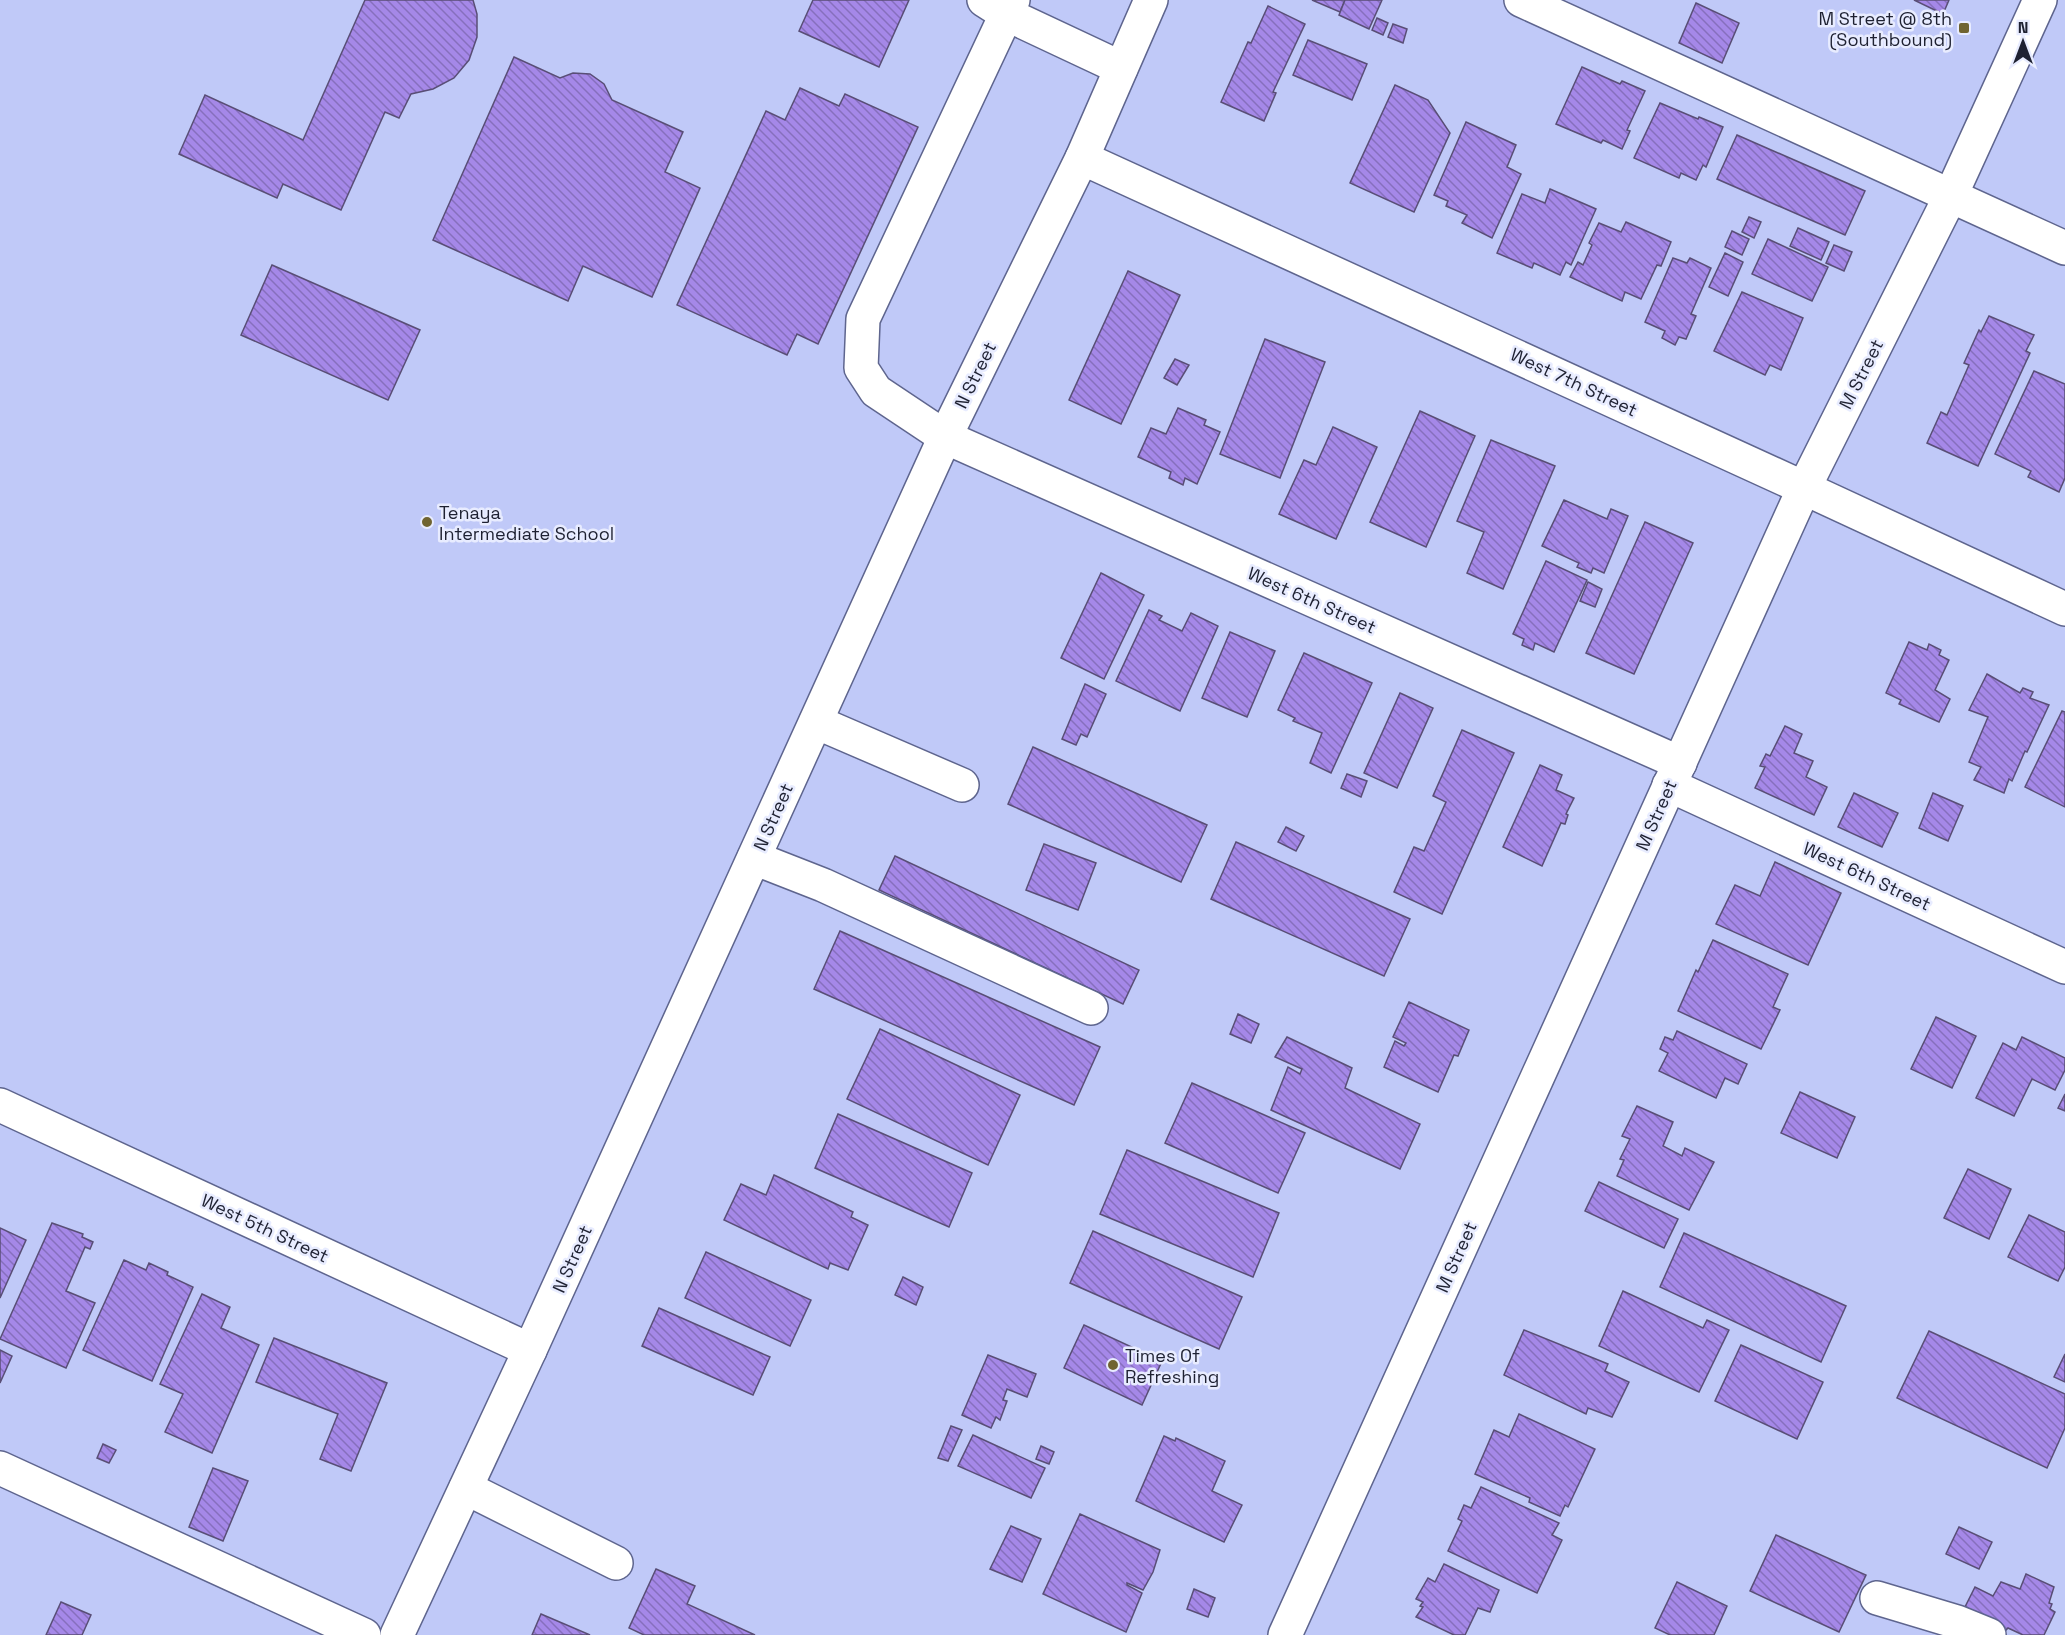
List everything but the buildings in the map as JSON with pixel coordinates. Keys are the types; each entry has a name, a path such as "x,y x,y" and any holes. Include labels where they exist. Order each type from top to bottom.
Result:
{"street":[{"name":"N Street","path":"397,1635 530,1350 945,437 1082,158 1151,0"},
{"path":"1521,0 2065,248"},
{"name":"M Street","path":"1285,1635 1804,488 1951,195 2040,0"},
{"path":"1001,4 1121,68"},
{"name":"West 6th Street","path":"1001,4 863,319 861,368 876,391 945,437 1674,774 2065,967"},
{"name":"West 7th Street","path":"1082,158 2065,609"},
{"path":"816,722 962,785"},
{"path":"754,858 823,885 1091,1008"},
{"name":"West 5th Street","path":"0,1105 530,1350"},
{"path":"0,1468 364,1635"},
{"path":"466,1488 616,1563"},
{"path":"1878,1598 1957,1622 1989,1635"}],"place":[{"name":"M Street @ 8th (Southbound)","path":"1964,28"},
{"name":"Tenaya Intermediate School","path":"427,522"},
{"name":"Times Of Refreshing","path":"1113,1365"}]}
